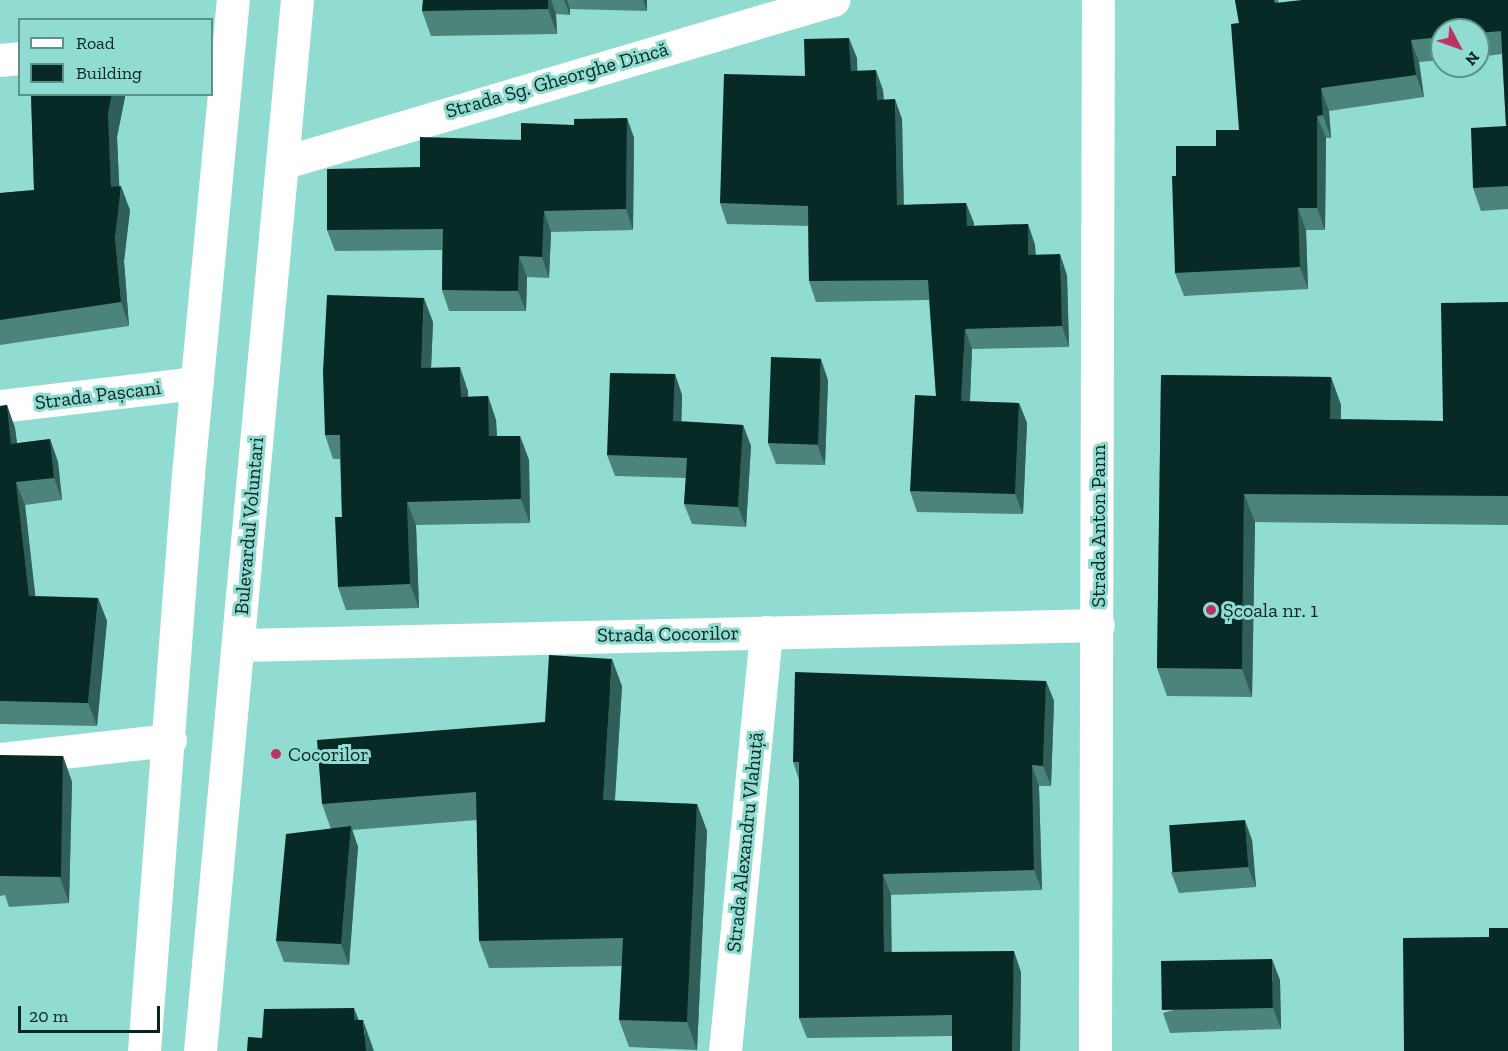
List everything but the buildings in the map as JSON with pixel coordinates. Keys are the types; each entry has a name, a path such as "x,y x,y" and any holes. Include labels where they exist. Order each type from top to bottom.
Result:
{"main road":[{"path":"144,1051 171,740 220,35 233,0"},
{"name":"Bulevardul Voluntari","path":"200,1051 297,0"},
{"name":"Strada Sg. Gheorghe Dincă","path":"282,163 833,0"},
{"name":"Strada Anton Pann","path":"1095,1051 1098,0"},
{"path":"0,60 18,58"},
{"name":"Strada Pașcani","path":"0,406 197,383"},
{"name":"Strada Cocorilor","path":"238,645 1098,625"},
{"name":"Strada Alexandru Vlahuță","path":"725,1051 766,632"},
{"path":"0,759 171,740"}],"place":[{"name":"Școala nr. 1","path":"1211,610"},
{"name":"Cocorilor","path":"276,754"}]}
